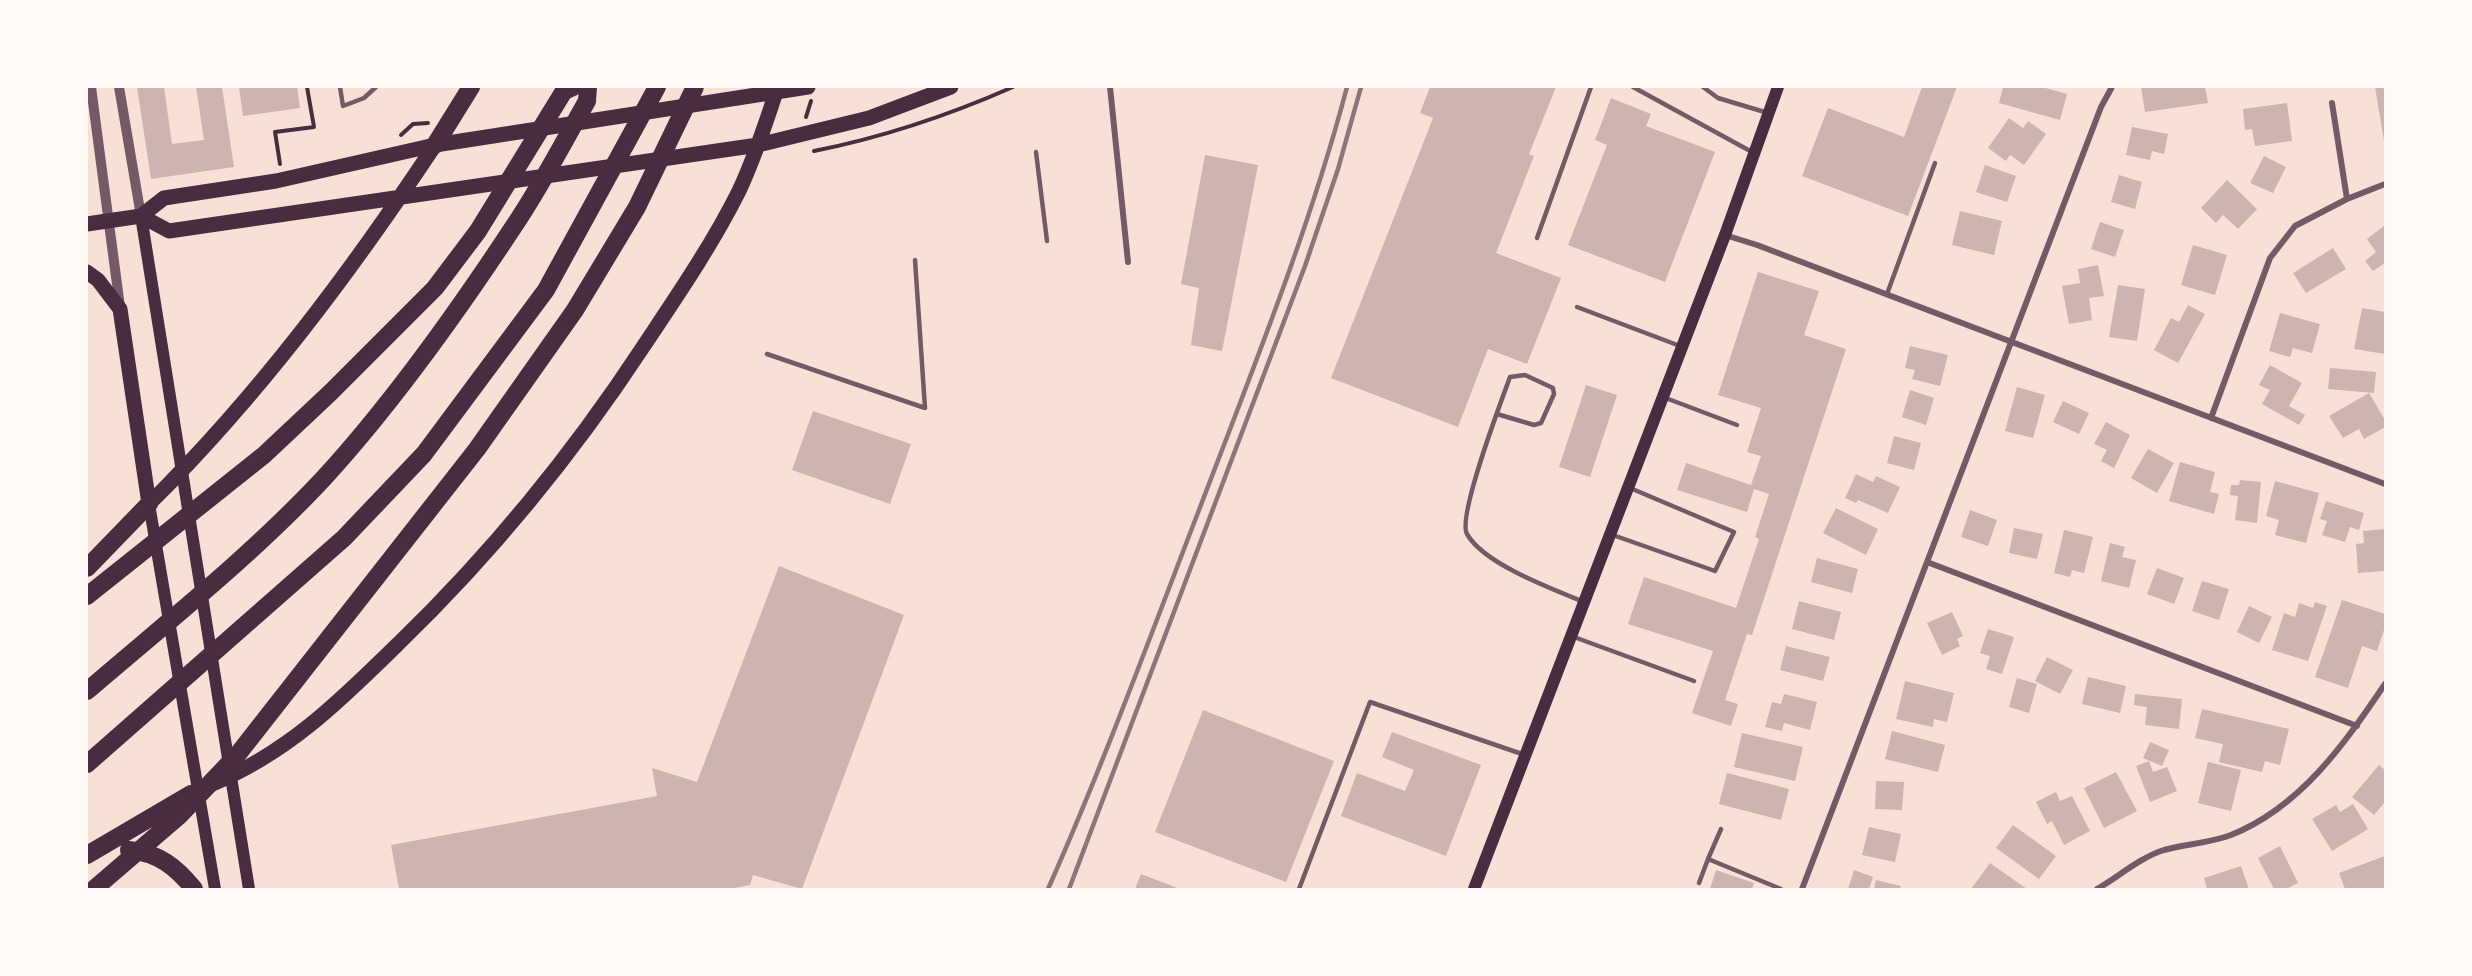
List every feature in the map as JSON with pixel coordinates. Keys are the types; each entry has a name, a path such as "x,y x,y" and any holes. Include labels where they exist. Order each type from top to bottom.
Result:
{"highway":[{"path":"435,145 471,87"},
{"path":"87,596 228,486 330,393 435,288 478,231 564,92 573,87"},
{"path":"87,692 237,561 322,480 347,450 411,371 515,225 587,101 588,87"},
{"path":"87,764 344,538 424,454 546,290 657,87"},
{"path":"94,889 179,816 213,782 265,722 477,449 575,310 637,207 695,87"},
{"path":"87,568 149,504"},
{"path":"87,857 199,789"},
{"path":"87,857 123,849 143,851 162,858 194,889"}],"main road":[{"path":"87,224 141,216 164,198 276,181 435,145 808,87"},
{"path":"141,216 169,231 758,145 869,118 951,87"},
{"path":"1474,889 1725,235 1778,87"},
{"path":"199,789 253,766 291,742 358,684 444,600 512,525 600,412 690,277 739,191 777,90"},
{"path":"149,504 183,471 303,332 435,145"},
{"path":"141,216 249,889"},
{"path":"87,272 112,295 120,309 149,504 215,887"}],"street":[{"path":"91,87 120,309"},
{"path":"119,87 141,216"},
{"path":"1110,87 1128,262"},
{"path":"1802,889 2101,107 2112,87"},
{"path":"2332,103 2347,199"},
{"path":"2211,418 2270,258 2295,226 2347,199 2385,184"},
{"path":"1725,235 1887,294 2385,484"},
{"path":"1927,562 2357,726"},
{"path":"2097,889 2162,851 2231,835 2285,804 2309,783 2357,726 2385,684"}],"lane":[{"path":"340,87 343,106 364,98 376,87"},
{"path":"1537,238 1591,87"},
{"path":"1634,87 1754,153"},
{"path":"1703,87 1718,98 1768,113"},
{"path":"1036,152 1047,241"},
{"path":"1887,294 1935,163"},
{"path":"767,354 925,408 915,260"},
{"path":"1577,307 1682,347"},
{"path":"1497,414 1534,424 1541,423 1554,394 1553,388 1525,375 1510,377 1497,414 1466,511 1466,532 1480,550 1541,585 1584,602"},
{"path":"1663,398 1737,425"},
{"path":"1610,534 1715,571 1734,532 1628,487"},
{"path":"1571,636 1694,681"},
{"path":"1299,889 1370,702 1525,755"},
{"path":"1699,883 1721,829"},
{"path":"1708,859 1781,889"}],"path":[{"path":"808,152 850,144 943,117 1013,87"}],"building":[{"path":"137,87 164,87 172,144 204,140 196,87 222,87 234,167 151,179"},
{"path":"239,87 297,87 300,108 243,116"},
{"path":"1430,87 1556,87 1529,154 1534,156 1496,253 1561,278 1527,364 1488,349 1458,427 1331,378 1433,118 1420,113"},
{"path":"1922,87 1957,87 1908,216 1802,176 1828,108 1904,137"},
{"path":"2003,87 2042,87 2067,94 2060,120 1999,103"},
{"path":"2141,87 2205,87 2208,103 2145,112"},
{"path":"2375,87 2385,87 2385,141 2384,141"},
{"path":"1611,98 1651,114 1646,126 1715,152 1665,282 1568,245 1607,145 1595,140"},
{"path":"2287,103 2292,141 2255,146 2252,129 2245,130 2243,109"},
{"path":"2009,118 2023,128 2028,121 2046,134 2024,165 2010,155 2006,161 1988,148"},
{"path":"2132,127 2168,134 2164,154 2152,151 2150,160 2126,155"},
{"path":"1205,155 1258,165 1222,351 1191,345 1199,288 1181,284"},
{"path":"2264,156 2286,167 2273,193 2250,183"},
{"path":"1985,165 2016,176 2007,202 1976,192"},
{"path":"2119,175 2142,182 2135,209 2111,202"},
{"path":"2227,180 2257,209 2238,229 2223,215 2216,223 2201,208"},
{"path":"1960,211 2002,221 1994,255 1952,245"},
{"path":"2100,222 2124,230 2115,257 2091,249"},
{"path":"2385,225 2385,263 2373,271 2365,261 2376,252 2367,239"},
{"path":"2193,245 2227,255 2215,295 2181,285"},
{"path":"2333,248 2346,269 2306,293 2293,273"},
{"path":"2098,265 2104,296 2089,298 2092,320 2069,324 2062,286 2080,283 2078,269"},
{"path":"1758,272 1819,291 1804,335 1846,349 1752,635 1747,634 1725,700 1738,704 1731,726 1692,713 1713,651 1628,624 1644,577 1736,608 1759,539 1755,537 1769,494 1754,489 1747,512 1677,490 1686,463 1751,485 1761,456 1747,452 1761,408 1718,395"},
{"path":"2118,285 2145,289 2137,341 2109,337"},
{"path":"2188,305 2205,314 2178,363 2154,350 2171,318 2179,322"},
{"path":"2362,308 2385,312 2385,354 2354,349"},
{"path":"2280,313 2320,324 2312,353 2293,348 2290,357 2269,351"},
{"path":"1910,346 1948,355 1940,386 1912,379 1915,370 1905,368"},
{"path":"2270,365 2302,383 2289,406 2305,415 2299,425 2262,404 2270,390 2259,385"},
{"path":"2330,368 2376,372 2374,393 2328,389"},
{"path":"1586,385 1617,395 1590,477 1559,467"},
{"path":"2017,387 2045,395 2033,438 2005,431"},
{"path":"1910,390 1934,398 1926,425 1902,417"},
{"path":"2369,393 2385,420 2385,427 2364,439 2359,429 2343,438 2329,416"},
{"path":"2063,401 2089,413 2079,434 2053,422"},
{"path":"813,411 911,444 890,504 792,470"},
{"path":"2106,422 2130,435 2114,468 2101,461 2107,450 2094,444"},
{"path":"1894,436 1921,443 1914,470 1887,463"},
{"path":"2148,449 2174,463 2157,493 2131,478"},
{"path":"2180,462 2215,472 2210,492 2219,494 2214,514 2169,501"},
{"path":"1856,474 1873,482 1876,476 1900,487 1888,513 1858,500 1856,503 1845,498"},
{"path":"2240,480 2261,482 2257,523 2235,520 2238,496 2230,495 2231,485 2239,485"},
{"path":"2275,481 2319,493 2306,543 2275,535 2279,520 2266,516"},
{"path":"2326,501 2364,513 2359,530 2350,527 2345,542 2322,535 2327,521 2320,519"},
{"path":"1836,508 1878,529 1866,555 1823,533"},
{"path":"1970,510 1997,520 1988,546 1961,537"},
{"path":"2014,528 2043,534 2037,559 2009,553"},
{"path":"2385,529 2385,571 2358,573 2356,544 2364,543 2363,531"},
{"path":"2064,530 2093,537 2084,573 2072,570 2070,577 2054,573"},
{"path":"2110,543 2125,547 2122,557 2136,560 2129,588 2101,581"},
{"path":"1817,558 1858,569 1852,593 1811,582"},
{"path":"779,566 904,615 802,889 753,875 750,885 729,889 399,889 391,845 657,796 652,768 697,782"},
{"path":"2157,568 2184,578 2174,604 2147,594"},
{"path":"2202,581 2229,589 2219,620 2192,611"},
{"path":"2342,600 2385,614 2385,627 2377,651 2362,646 2348,688 2315,677"},
{"path":"1799,601 1841,612 1834,640 1792,629"},
{"path":"2315,602 2327,606 2308,661 2272,650 2284,613 2295,617 2299,603 2313,608"},
{"path":"2249,606 2272,617 2259,643 2237,632"},
{"path":"1952,612 1963,636 1957,639 1960,646 1942,655 1927,623"},
{"path":"1988,629 2014,637 2002,674 1986,669 1990,656 1980,653"},
{"path":"1786,646 1830,657 1823,681 1780,670"},
{"path":"2047,657 2073,670 2060,694 2035,681"},
{"path":"2088,677 2126,686 2120,713 2082,704"},
{"path":"2017,678 2037,684 2029,713 2009,707"},
{"path":"1905,681 1954,693 1947,722 1934,719 1933,727 1896,719"},
{"path":"1784,694 1817,702 1810,730 1784,723 1782,731 1765,727 1772,702 1781,704"},
{"path":"2135,694 2182,699 2179,729 2145,725 2147,707 2134,705"},
{"path":"2202,709 2289,729 2280,765 2265,761 2262,772 2219,762 2223,744 2195,738"},
{"path":"1203,710 1334,761 1286,882 1155,832"},
{"path":"1892,731 1945,745 1938,772 1885,759"},
{"path":"1392,732 1481,765 1446,856 1341,816 1357,773 1405,791 1414,770 1382,757"},
{"path":"1742,733 1803,747 1795,781 1734,767"},
{"path":"2150,742 2169,750 2162,766 2143,758"},
{"path":"2149,761 2153,772 2167,767 2177,791 2150,802 2136,766"},
{"path":"2208,762 2241,770 2231,811 2198,803"},
{"path":"2379,765 2385,770 2385,802 2374,815 2352,797"},
{"path":"2116,772 2137,811 2104,828 2084,788"},
{"path":"1727,773 1789,789 1781,820 1719,804"},
{"path":"1876,781 1904,782 1902,810 1875,809"},
{"path":"2056,792 2060,801 2072,796 2090,831 2064,845 2052,821 2047,824 2036,802"},
{"path":"2353,804 2368,829 2332,851 2312,819 2336,805 2340,812"},
{"path":"2013,825 2056,856 2039,879 1996,848"},
{"path":"1869,827 1901,834 1895,862 1862,855"},
{"path":"2280,846 2298,883 2286,889 2274,889 2258,858"},
{"path":"2385,856 2385,889 2345,889 2339,873"},
{"path":"1990,863 2027,889 1971,889"},
{"path":"2241,866 2249,889 2207,889 2204,878"},
{"path":"1716,870 1754,883 1752,889 1710,889"},
{"path":"1854,870 1873,877 1869,889 1848,889"},
{"path":"1141,874 1180,889 1135,889"},
{"path":"1876,880 1901,886 1900,889 1874,889"}],"railway":[{"path":"1048,889 1126,701 1259,353 1315,194 1347,87"},
{"path":"1069,889 1305,266 1338,169 1361,87"}]}
